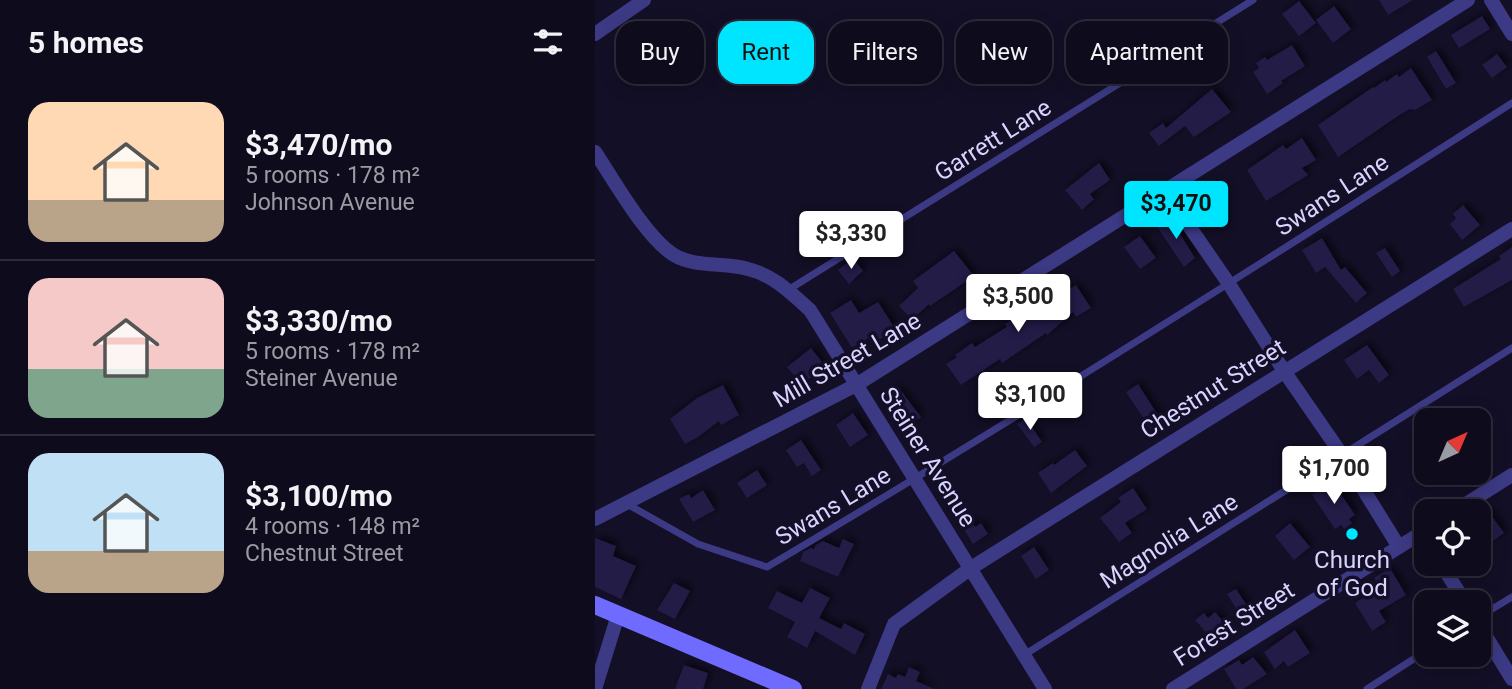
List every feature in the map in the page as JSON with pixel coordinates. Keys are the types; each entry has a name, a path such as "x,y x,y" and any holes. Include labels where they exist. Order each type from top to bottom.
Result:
{"main road":[{"path":"595,605 787,688"}],"street":[{"path":"595,34 644,0"},
{"name":"Mill Street Lane","path":"595,519 856,385 1468,0"},
{"path":"1490,0 1512,34"},
{"name":"Steiner Avenue","path":"595,152 649,231 674,256 746,268 765,274 810,310 1045,689"},
{"path":"1165,191 1229,284 1283,371 1342,455 1399,547"},
{"name":"Chestnut Street","path":"868,689 894,624 971,568 1512,229"},
{"path":"1474,499 1512,475"},
{"name":"Forest Street","path":"1173,689 1414,539"},
{"path":"595,689 618,615"},
{"path":"1491,645 1512,679"}],"lane":[{"name":"Garrett Lane","path":"788,290 1253,0"},
{"name":"Swans Lane","path":"626,503 698,544 767,567 915,480 1512,103"},
{"name":"Magnolia Lane","path":"1024,655 1512,348"},
{"path":"1491,610 1512,597"},
{"path":"1367,689 1414,659"}],"building":[{"path":"1379,0 1413,0 1388,15"},
{"path":"1299,1 1316,23 1299,36 1282,14"},
{"path":"1334,6 1351,29 1333,43 1316,20"},
{"path":"1482,16 1490,29 1459,48 1451,35"},
{"path":"1292,45 1305,66 1281,81 1283,83 1267,94 1253,72 1259,68 1256,63 1265,57 1267,60"},
{"path":"1436,51 1456,83 1446,89 1427,57"},
{"path":"1497,54 1507,67 1492,78 1482,65"},
{"path":"1411,68 1432,100 1398,116 1338,157 1318,125 1373,87 1397,74 1399,77"},
{"path":"1212,89 1231,112 1194,137 1185,126 1159,146 1149,133 1163,123 1166,128"},
{"path":"1302,138 1316,160 1302,168 1308,175 1266,201 1247,170 1283,145 1286,149"},
{"path":"1099,163 1110,180 1090,194 1094,199 1082,210 1065,190"},
{"path":"1463,205 1480,225 1462,240 1450,224 1456,218 1453,214"},
{"path":"1169,216 1195,258 1184,267 1156,225"},
{"path":"1140,236 1156,258 1140,269 1124,247"},
{"path":"1322,238 1341,270 1345,267 1367,293 1356,303 1325,267 1316,273 1302,250"},
{"path":"1512,247 1512,280 1464,307 1453,289 1501,259 1499,256"},
{"path":"1385,248 1400,271 1392,277 1376,253"},
{"path":"954,251 974,276 930,306 929,304 912,320 899,306 918,288 913,281"},
{"path":"853,258 863,271 849,284 838,270"},
{"path":"1076,285 1091,308 1076,317 1073,312 1047,335 1046,333 1002,363 1000,359 961,385 946,364 957,357 955,355 972,343 975,347 1007,327 1005,324 1047,295 1052,300"},
{"path":"851,300 859,313 878,302 896,330 879,340 875,334 852,348 830,313"},
{"path":"1367,345 1389,375 1379,383 1369,370 1357,379 1344,360"},
{"path":"811,348 825,366 802,385 787,367"},
{"path":"1138,384 1163,423 1152,431 1126,392"},
{"path":"723,385 739,415 721,425 719,421 685,444 670,419 697,398"},
{"path":"899,388 921,417 906,428 884,399"},
{"path":"853,413 868,435 850,447 836,425"},
{"path":"1026,418 1042,442 1034,447 1017,424"},
{"path":"801,440 821,470 812,476 804,463 797,467 786,450"},
{"path":"1075,450 1087,466 1051,493 1038,473"},
{"path":"757,470 767,485 747,498 737,483"},
{"path":"1332,481 1355,515 1349,519 1352,523 1344,529 1341,525 1335,529 1312,495"},
{"path":"1133,488 1147,509 1125,523 1132,533 1119,542 1100,518 1121,502 1118,498"},
{"path":"703,490 715,510 693,522 679,499 689,494 691,498"},
{"path":"1491,515 1504,533 1491,542"},
{"path":"970,520 975,527 981,523 988,534 973,544 961,525"},
{"path":"1290,523 1310,547 1294,560 1275,536"},
{"path":"595,538 616,546 613,556 636,566 621,599 595,587"},
{"path":"843,539 854,544 838,577 800,561 803,552 814,549 823,541 839,548"},
{"path":"1034,547 1049,570 1036,579 1021,556"},
{"path":"1390,568 1406,595 1379,611 1386,622 1372,631 1355,603 1380,587 1374,578"},
{"path":"674,583 690,591 675,619 657,610"},
{"path":"810,588 830,598 819,618 841,629 844,623 865,634 855,655 815,631 807,648 787,637 795,622 768,608 777,591 802,603"},
{"path":"1236,589 1250,610 1241,616 1227,594"},
{"path":"1215,612 1228,627 1213,640 1195,620 1204,613 1208,618"},
{"path":"1295,630 1310,653 1288,667 1284,661 1275,669 1264,652"},
{"path":"1253,657 1267,674 1243,689 1236,689 1224,669 1239,660 1242,665"},
{"path":"684,665 708,673 703,689 675,689"},
{"path":"909,667 920,672 916,681 934,689 881,689 888,674 896,678 898,674 905,677"}],"place":[{"name":"Church of God","path":"1352,534"}]}
